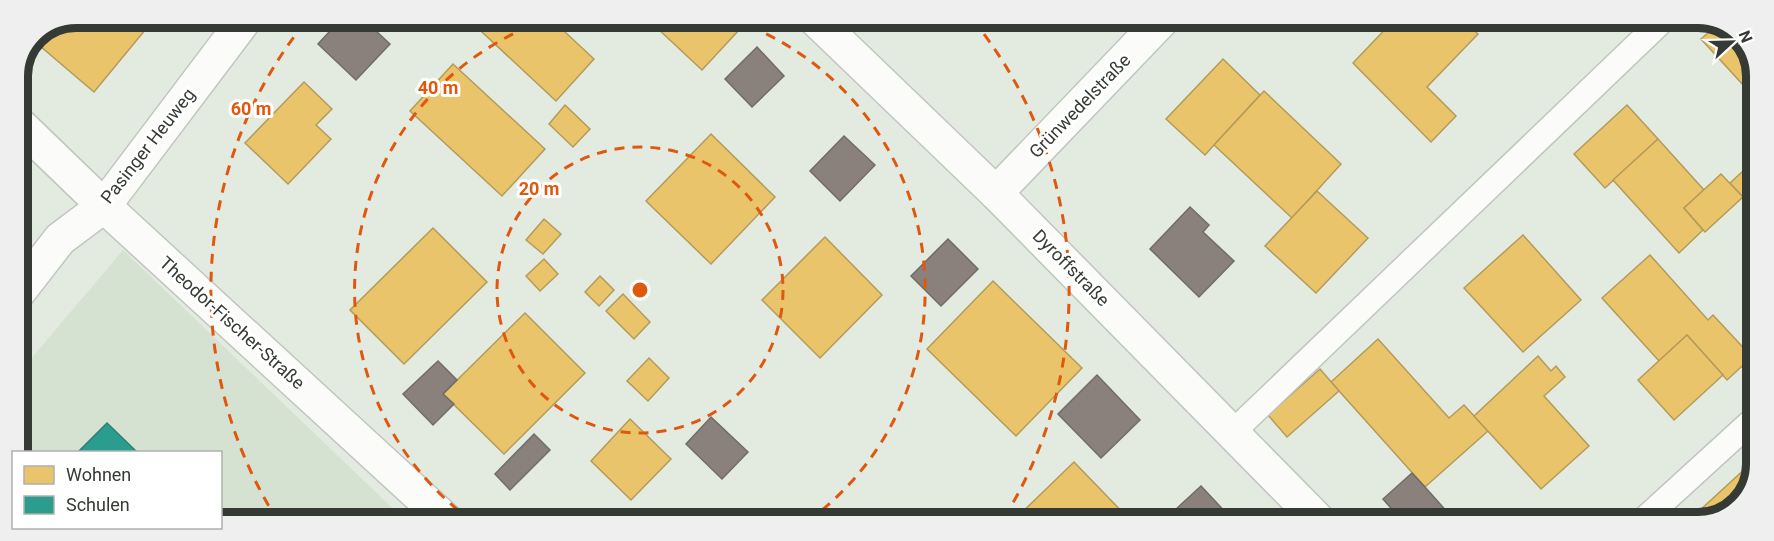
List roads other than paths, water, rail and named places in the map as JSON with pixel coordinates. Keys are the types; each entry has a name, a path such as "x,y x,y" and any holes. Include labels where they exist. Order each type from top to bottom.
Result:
{"street":[{"name":"Pasinger Heuweg","path":"29,279 60,239 104,206 238,28"},
{"name":"Dyroffstraße","path":"824,28 996,193 1312,512"},
{"name":"Grünwedelstraße","path":"996,193 1154,28"},
{"name":"Theodor-Fischer-Straße","path":"28,133 104,206 437,512"}],"lane":[{"path":"1233,432 1655,28"},
{"path":"1652,512 1746,426"}]}
